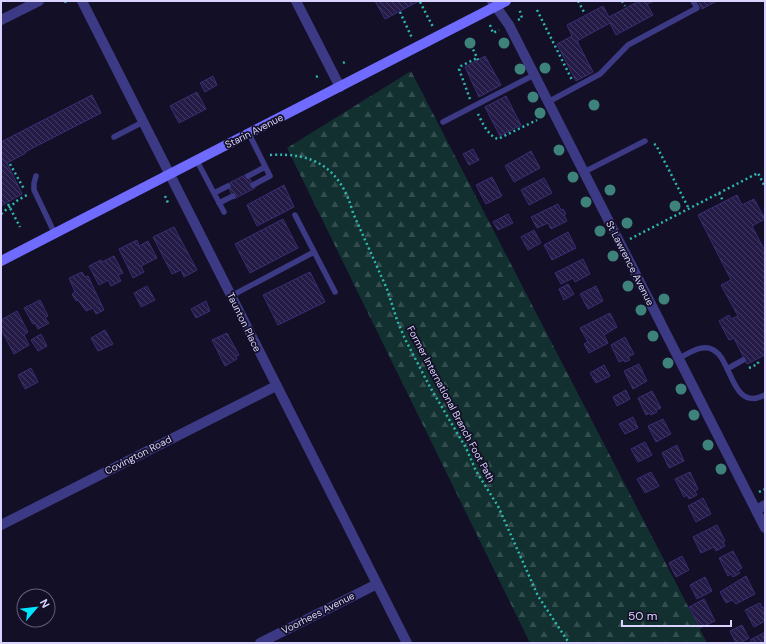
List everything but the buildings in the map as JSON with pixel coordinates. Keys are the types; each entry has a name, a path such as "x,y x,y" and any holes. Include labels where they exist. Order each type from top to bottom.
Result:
{"street":[{"path":"1,20 39,1"},
{"name":"Taunton Place","path":"82,1 171,174 276,386 407,643"},
{"path":"296,1 340,87"},
{"name":"Starin Avenue","path":"1,262 340,87 493,4 506,1"},
{"name":"St Lawrence Avenue","path":"493,4 509,25 679,358 761,507 765,528"},
{"name":"Covington Road","path":"1,525 276,386"},
{"name":"Voorhees Avenue","path":"260,643 377,584"}],"lane":[{"path":"548,102 600,74 628,45 697,8 694,1"},
{"path":"443,122 534,75"},
{"path":"114,137 143,122"},
{"path":"249,134 270,176 253,185"},
{"path":"584,172 645,141"},
{"path":"197,161 224,212"},
{"path":"248,176 265,167"},
{"path":"36,176 34,190 55,234"},
{"path":"214,193 228,186"},
{"path":"219,203 233,196"},
{"path":"295,215 335,292"},
{"path":"231,296 314,252"},
{"path":"679,358 696,350 708,348 718,353 739,392 744,396 751,398 757,398 765,395"},
{"path":"727,368 743,360"}],"path":[{"path":"578,1 584,12"},
{"path":"622,1 625,6"},
{"path":"420,2 431,23"},
{"path":"519,8 522,18"},
{"path":"537,10 574,83"},
{"path":"400,12 410,34"},
{"path":"490,25 493,33"},
{"path":"471,45 478,59 461,66 459,69 464,85 474,106"},
{"path":"484,125 494,138 499,140 537,120"},
{"path":"656,145 689,209"},
{"name":"Former International Branch Foot Path","path":"260,158 271,155 311,159 320,162 339,180 349,199 353,213 387,289 405,339 466,448 476,472 498,506 538,596 569,643"},
{"path":"629,240 758,173 765,187"},
{"path":"719,193 723,201"},
{"path":"1,214 8,205 28,194"},
{"path":"165,196 168,203"},
{"path":"8,205 20,227"},
{"path":"759,492 765,489"}],"green space":[{"path":"411,71 707,643 530,643 287,148"}]}
